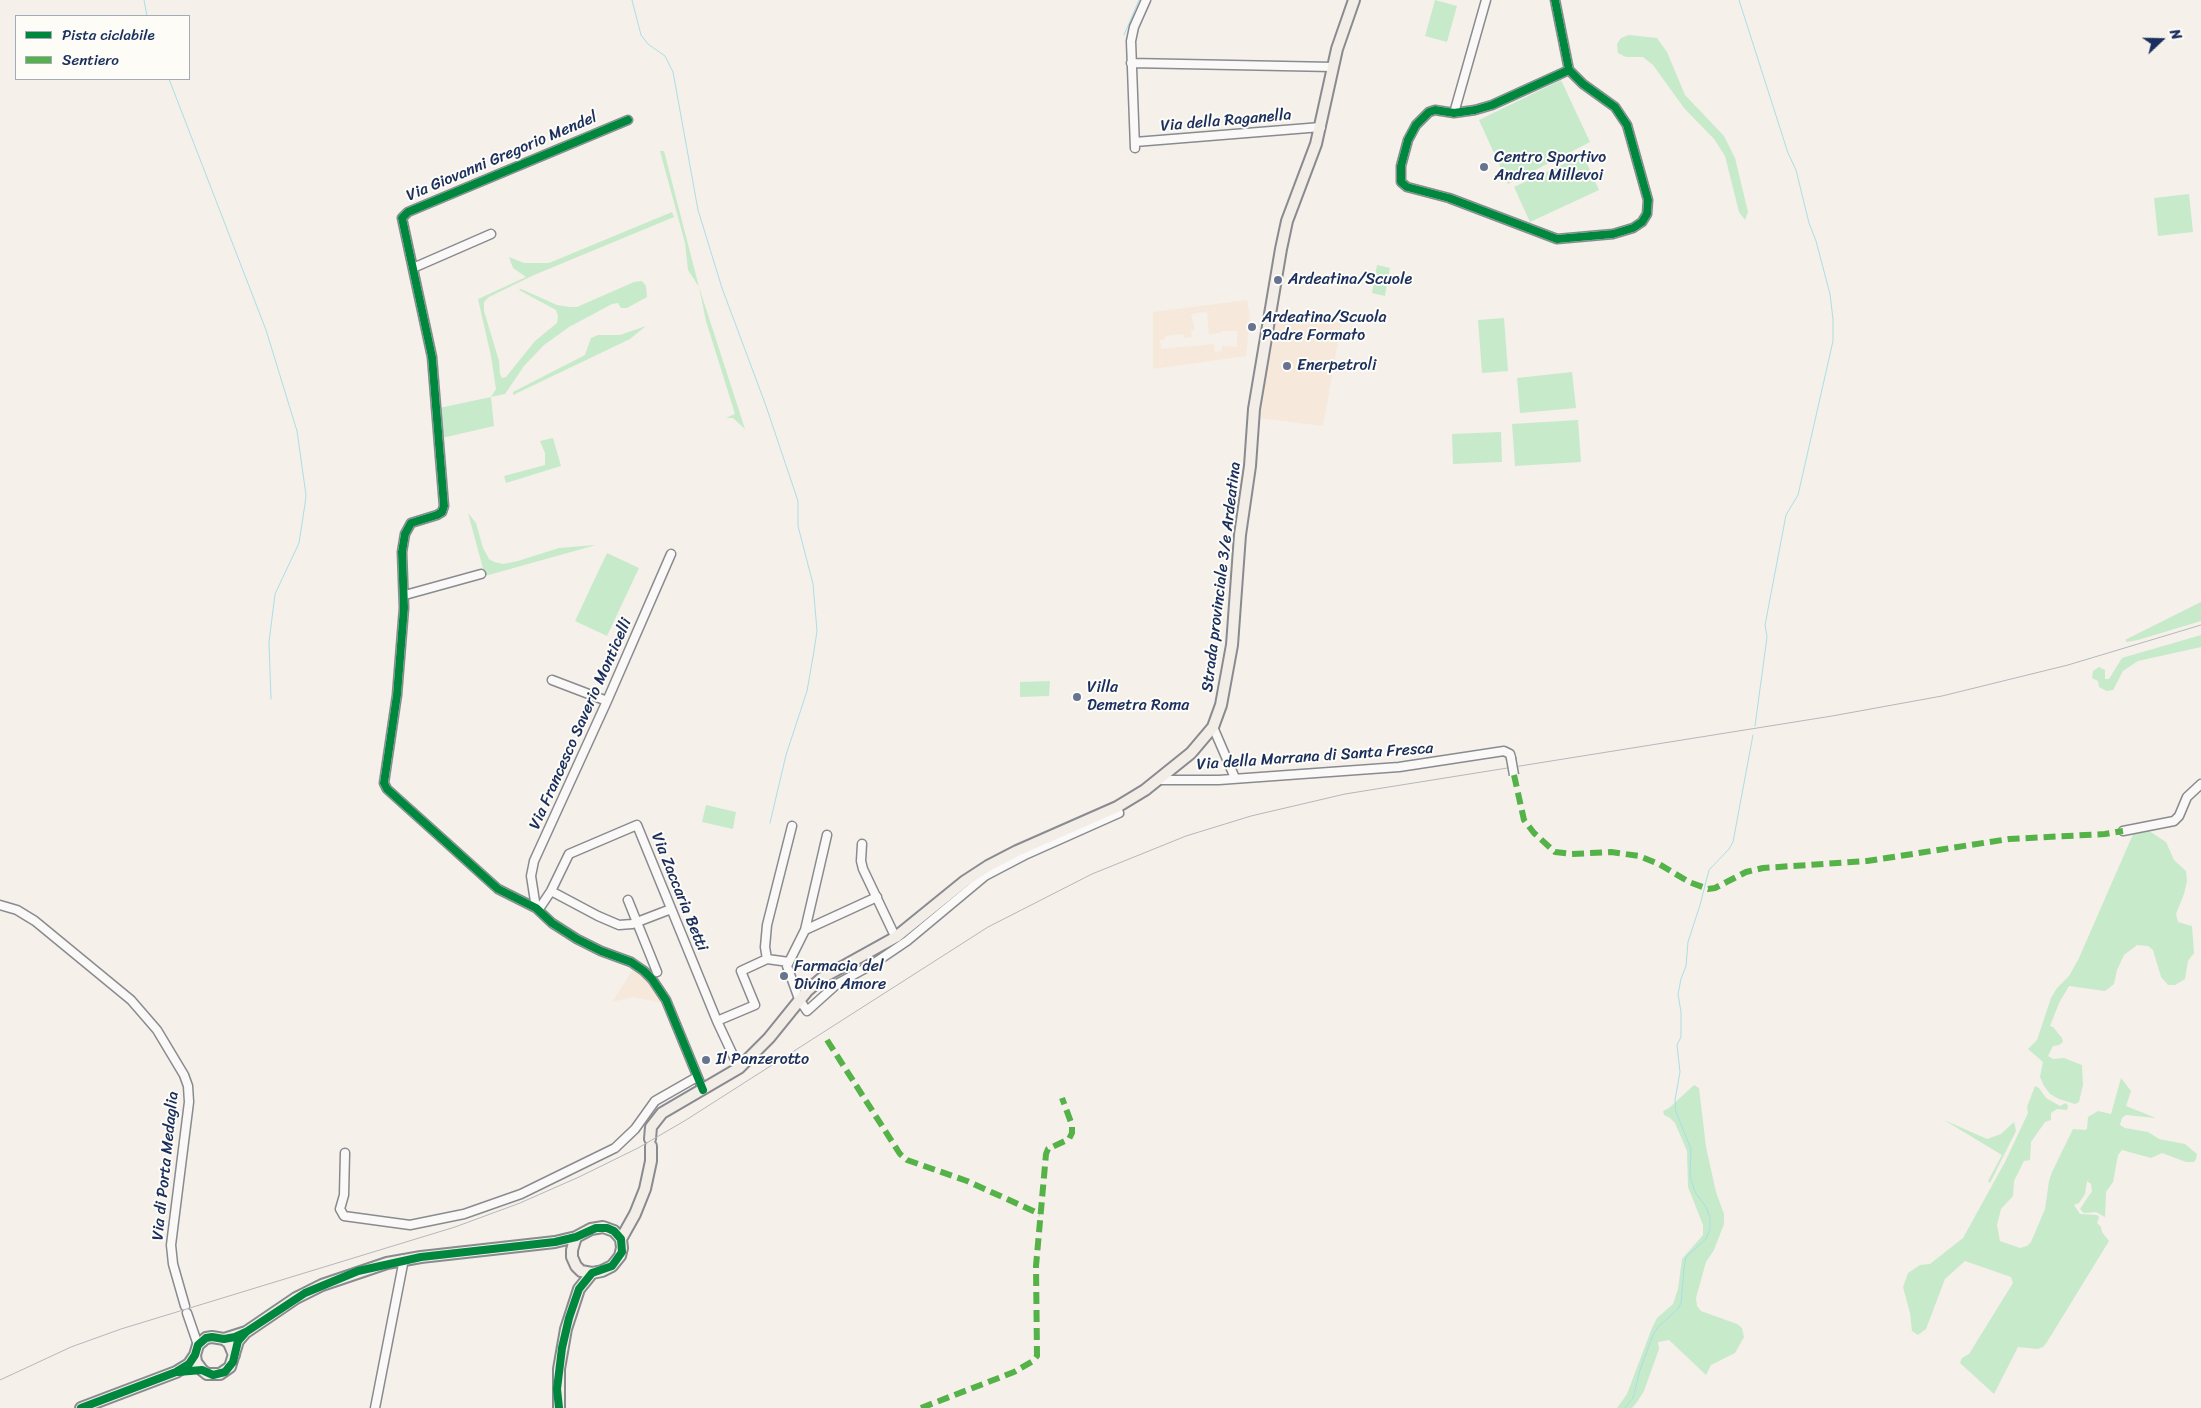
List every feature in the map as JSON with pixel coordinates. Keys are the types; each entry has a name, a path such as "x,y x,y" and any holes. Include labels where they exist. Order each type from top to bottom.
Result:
{"main road":[{"name":"Strada provinciale 3/e Ardeatina","path":"176,1372 202,1370 207,1374 220,1374 230,1367 238,1341 246,1332 296,1298 322,1284 358,1271 404,1259 555,1242 576,1237 596,1228 605,1227 617,1235 629,1224 641,1202 649,1178 652,1156 650,1142 651,1127 662,1113 739,1068 769,1038 799,999 822,978 896,937 976,874 1017,851 1116,807 1159,780 1191,754 1213,727 1221,705 1232,646 1240,535 1250,466 1254,409 1280,249 1287,221 1316,144 1337,49 1354,0"},
{"path":"578,1269 592,1273 606,1270 617,1261 622,1248 617,1235"},
{"path":"576,1237 572,1250 573,1260 578,1269 579,1289"},
{"path":"555,1242 572,1250"},
{"path":"559,1408 557,1389 562,1348 569,1318 579,1289 592,1273"},
{"name":"Strada provinciale 3/e Ardeatina","path":"81,1408 176,1372 189,1364 196,1350 206,1338 224,1339 246,1332"},
{"path":"224,1339 234,1355"},
{"path":"196,1350 198,1366 202,1370"}],"street":[{"path":"1146,0 1133,30 1131,63 1333,68"},
{"path":"1454,113 1486,0"},
{"path":"1555,0 1570,70 1583,84 1617,109 1627,125 1646,188 1648,203 1645,218 1633,228 1604,235 1557,239 1449,198 1404,185 1400,178 1402,160 1408,140 1424,114 1431,110 1454,113 1492,105 1570,70"},
{"name":"Via della Raganella","path":"1131,63 1135,145 1321,127"},
{"name":"Via Giovanni Gregorio Mendel","path":"536,908 498,889 387,789 384,783 397,694 405,595 402,552 406,530 411,523 440,513 444,506 432,357 402,224 405,214 628,120"},
{"path":"413,268 492,234"},
{"name":"Via Francesco Saverio Monticelli","path":"536,908 531,876 534,861 671,554"},
{"path":"405,595 481,574"},
{"path":"552,680 607,701"},
{"path":"1213,727 1235,778"},
{"name":"Via della Marrana di Santa Fresca","path":"1159,780 1235,778 1400,767 1504,751 1510,754 1514,775"},
{"path":"2123,831 2174,821 2179,816 2187,797 2201,784"},
{"path":"827,835 805,930 787,966 799,999 807,1011 837,984 873,964 907,941 986,876 1027,854 1119,813 1116,807"},
{"name":"Via Zaccaria Betti","path":"536,908 541,906 551,891 569,854 637,825 717,1021 739,1068"},
{"path":"767,959 765,946 767,925 792,826"},
{"path":"862,844 862,865 893,932"},
{"path":"551,891 612,923 623,926 671,909"},
{"path":"805,930 877,897"},
{"path":"628,900 657,972"},
{"name":"Via di Porta Medaglia","path":"0,905 18,910 35,921 131,1000 157,1030 184,1075 188,1086 189,1102 172,1245 173,1264 196,1350"},
{"path":"536,908 577,940 601,952 631,962 652,979 666,1000 703,1090"},
{"path":"717,1021 755,1005 740,971 767,959 789,962"},
{"path":"345,1153 344,1195 340,1209 344,1216 410,1225 464,1214 520,1194 615,1148 635,1129 655,1101 697,1077"},
{"path":"374,1408 404,1259"},
{"path":"190,1325 206,1338"}],"shaded area":[{"path":"1247,300 1250,317 1246,356 1153,369 1153,312","holes":["1207,312 1209,334 1221,333 1221,331 1237,331 1237,347 1222,346 1222,351 1215,352 1214,344 1161,349 1160,340 1165,339 1165,336 1184,334 1184,338 1192,337 1191,331 1195,330 1191,315"]},
{"path":"1275,313 1342,319 1323,426 1258,418"},
{"path":"634,968 649,980 663,1003 633,997 612,1002"}],"green space":[{"path":"1435,0 1457,6 1447,42 1425,36"},
{"path":"1629,35 1657,38 1667,52 1685,95 1724,136 1735,158 1748,212 1745,220 1739,212 1725,156 1714,139 1684,108 1653,65 1643,57 1626,57 1618,53 1617,44 1621,38"},
{"path":"1561,80 1590,142 1508,184 1479,120"},
{"path":"660,151 664,151 699,287 688,270 685,243"},
{"path":"1583,155 1599,190 1530,222 1514,187"},
{"path":"2189,194 2193,232 2158,236 2154,198"},
{"path":"672,212 674,217 534,275 489,297 484,302 484,311 499,361 502,378 506,377 535,341 557,323 558,316 556,310 519,290 521,289 557,305 577,307 634,282 642,281 646,286 647,297 627,308 621,308 618,303 612,304 569,327 544,345 524,366 505,394 491,397 496,389 491,356 478,299 526,277 513,268 509,257 524,263 549,263"},
{"path":"1377,265 1390,268 1385,296 1372,293"},
{"path":"699,287 745,429 733,418 726,418 735,414 706,321"},
{"path":"1504,318 1508,371 1482,373 1478,320"},
{"path":"646,326 630,339 513,395 513,392 585,355 591,338 598,335 620,335"},
{"path":"1572,372 1576,408 1520,413 1517,378"},
{"path":"491,397 494,426 442,438 439,408"},
{"path":"1578,420 1581,462 1515,466 1512,424"},
{"path":"1501,432 1502,462 1453,464 1452,434"},
{"path":"553,438 561,466 506,483 504,476 545,465 545,453 540,441"},
{"path":"468,513 476,523 483,548 489,559 494,562 503,564 559,548 596,545 485,576"},
{"path":"607,553 639,568 607,636 575,621"},
{"path":"2201,602 2201,621 2138,640 2127,642 2125,640"},
{"path":"2201,635 2201,647 2138,661 2123,671 2113,690 2107,691 2099,687 2098,681 2092,678 2093,671 2099,667 2105,670 2105,679 2109,679 2122,658"},
{"path":"1050,681 1049,696 1020,697 1020,682"},
{"path":"706,805 736,812 733,829 702,822"},
{"path":"2149,831 2166,842 2174,860 2186,871 2187,881 2184,894 2176,914 2178,922 2192,926 2194,953 2188,961 2185,979 2175,985 2168,985 2161,977 2153,950 2148,946 2137,945 2124,955 2117,970 2114,984 2105,991 2069,986 2059,1003 2050,1026 2062,1038 2063,1042 2053,1046 2048,1056 2053,1059 2064,1058 2082,1065 2083,1085 2079,1102 2075,1104 2050,1094 2040,1077 2043,1062 2028,1049 2037,1040 2051,998 2057,988 2069,976 2079,958 2134,832"},
{"path":"2121,1078 2131,1091 2126,1106 2156,1118 2126,1115 2122,1118 2120,1125 2125,1128 2148,1132 2159,1139 2185,1144 2197,1154 2196,1159 2194,1162 2186,1162 2162,1153 2151,1158 2122,1150 2118,1155 2113,1182 2106,1192 2105,1217 2096,1212 2084,1213 2080,1209 2092,1191 2091,1184 2087,1181 2085,1194 2079,1203 2074,1205 2080,1214 2097,1215 2099,1217 2097,1223 2109,1241 2047,1342 2043,1347 2037,1349 2018,1347 1994,1394 1960,1363 1962,1358 1969,1354 2013,1283 2011,1277 1965,1261 1945,1279 1926,1329 1918,1335 1912,1331 1910,1313 1903,1287 1908,1273 1920,1265 1930,1264 1963,1238 2005,1162 2028,1113 2027,1107 2035,1086 2039,1088 2046,1098 2060,1106 2066,1103 2068,1106 2067,1110 2057,1109 2051,1113 2051,1120 2045,1122 2031,1142 2030,1160 2024,1161 2014,1181 2013,1196 2001,1209 1997,1225 2000,1241 2020,1248 2027,1246 2031,1242 2045,1209 2052,1172 2073,1129 2087,1129 2088,1117 2098,1111 2111,1114"},
{"path":"1694,1085 1699,1088 1706,1147 1716,1192 1724,1214 1724,1224 1714,1250 1706,1262 1696,1298 1697,1306 1701,1311 1737,1324 1742,1328 1744,1337 1735,1353 1711,1365 1706,1375 1669,1340 1658,1342 1659,1349 1644,1391 1632,1408 1617,1408 1627,1394 1657,1318 1673,1304 1678,1289 1682,1259 1703,1235 1703,1225 1688,1187 1687,1151 1675,1123 1664,1115 1663,1111 1669,1108"},
{"path":"1944,1120 1987,1139 2001,1134 2014,1122 2016,1131 1990,1183 1988,1181 2002,1155"}],"waterway":[{"path":"144,0 147,15"},
{"path":"632,0 641,35 648,44 665,56 673,72 698,210 722,288 766,406 798,501 798,526 813,584 817,631 807,691 786,755 770,823"},
{"path":"1124,35 1139,0"},
{"path":"1739,0 1788,153 1796,170 1830,294 1833,319 1833,341 1798,495 1786,515 1765,625 1767,637 1755,726"},
{"path":"169,80 266,330 297,431 306,495 299,543 275,594 269,642 271,699"},
{"path":"1625,1408 1633,1398 1640,1370 1653,1335 1658,1327 1678,1309 1681,1303 1686,1257 1706,1239 1710,1229 1710,1218 1706,1207 1695,1192 1690,1176 1691,1149 1676,1112 1675,1100 1680,1072 1677,1045 1681,1037 1681,1012 1678,994 1686,966 1688,942 1709,870 1729,849 1733,842 1753,735"}],"railway":[{"path":"0,1380 71,1347 121,1329 455,1227 520,1203 579,1177 638,1148 686,1120 988,927 1092,874 1186,836 1251,816 1345,794 1832,716 1942,696 2068,665 2201,625"}],"marked path":[{"path":"1514,775 1524,820 1534,833 1555,852 1572,854 1611,852 1639,856 1659,864 1689,882 1708,889 1715,888 1746,872 1763,868 1867,861 2009,839 2105,834 2123,831"},
{"path":"827,1040 900,1154 907,1160 967,1181 1040,1214"},
{"path":"921,1408 1014,1372 1033,1361 1037,1356 1036,1266 1046,1154 1048,1149 1069,1139 1072,1133 1072,1125 1062,1098"}],"cycle path":[{"path":"1555,0 1569,70 1583,84 1615,107 1627,125 1648,200 1647,214 1642,222 1633,228 1613,234 1557,239 1449,198 1407,187 1401,182 1401,166 1408,140 1416,125 1429,112 1435,110 1454,113 1492,105 1569,70"},
{"path":"628,120 408,212 402,218 432,357 444,506 442,512 437,515 411,523 405,534 402,552 404,608 397,695 384,783 387,789 498,889 536,908 552,923 577,939 601,951 631,962 644,971 652,979 666,1000 703,1090"},
{"path":"81,1408 176,1372 189,1364 195,1355 198,1345 206,1338 224,1339 235,1337 246,1332 305,1293 358,1271 421,1257 555,1242 576,1237 596,1228 607,1228 614,1231 621,1239 622,1252 612,1266 592,1273 579,1289 569,1318 562,1348 557,1389 559,1408"},
{"path":"178,1372 202,1370 213,1375 225,1372 233,1362 238,1341 246,1332"}],"place":[{"name":"Centro Sportivo Andrea Millevoi","path":"1484,167"},
{"name":"Ardeatina/Scuole","path":"1278,280"},
{"name":"Ardeatina/Scuola Padre Formato","path":"1252,327"},
{"name":"Enerpetroli","path":"1287,366"},
{"name":"Villa Demetra Roma","path":"1077,697"},
{"name":"Farmacia del Divino Amore","path":"784,976"},
{"name":"Il Panzerotto","path":"706,1060"}]}
